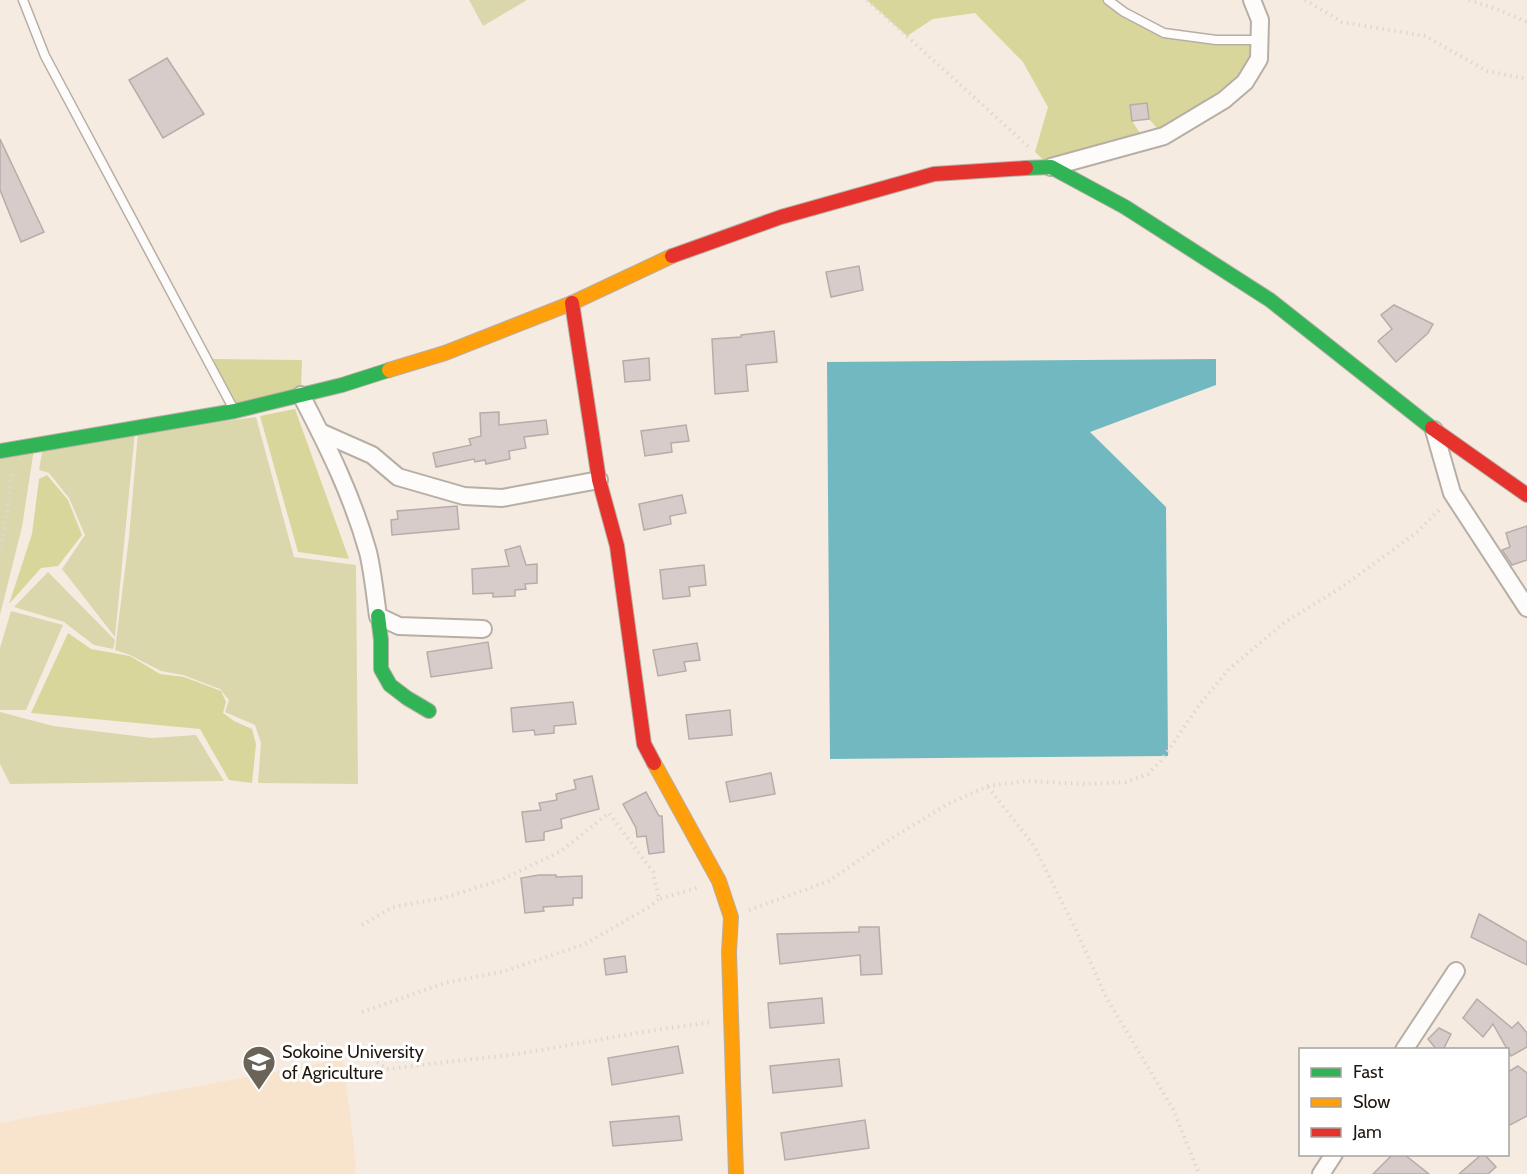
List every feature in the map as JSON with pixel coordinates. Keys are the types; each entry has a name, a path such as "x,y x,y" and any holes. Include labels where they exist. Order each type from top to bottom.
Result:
{"street":[{"path":"7,449 235,411 342,385 445,353 572,303 678,253 781,217 933,174 1051,167 1164,136 1224,100 1245,82 1259,59 1260,20 1252,0"},
{"path":"1051,167 1125,207 1270,300 1434,430 1527,495"},
{"path":"572,303 599,480 617,546 644,744 719,881 731,917 729,952 736,1174"},
{"path":"302,395 331,452 354,510 368,554 381,640 381,669 390,686 429,711"},
{"path":"1434,430 1452,493 1527,608"},
{"path":"320,432 372,455 398,477 464,496 502,498 599,480"},
{"path":"378,616 399,626 483,629"},
{"path":"1405,1048 1456,971"},
{"path":"1321,1174 1333,1156"}],"lane":[{"path":"24,0 45,56 235,411"},
{"path":"1108,0 1124,12 1164,33 1216,40 1260,40"}],"path":[{"path":"867,0 1051,167"},
{"path":"1305,0 1342,22 1425,36 1487,70 1527,79"},
{"path":"1469,0 1527,22"},
{"path":"0,547 5,525 7,449"},
{"path":"731,917 829,881 884,843 948,804 988,786 1026,781 1085,784 1126,782 1148,774 1161,761 1200,704 1229,669 1286,622 1339,589 1415,534 1445,504 1452,493"},
{"path":"988,786 1034,846 1078,934 1106,997 1173,1109 1199,1174"},
{"path":"362,926 393,907 443,898 501,880 561,851 609,813 653,872 659,898"},
{"path":"362,1012 445,983 505,971 585,944 649,907 659,898 719,881"},
{"path":"363,1051 387,1069 517,1054 655,1030 731,1020"}],"shaded area":[{"path":"469,0 527,0 483,26"},
{"path":"867,0 1108,0 1164,33 1260,40 1245,82 1164,136 1149,119 1147,103 1130,105 1132,121 1145,141 1051,167 1035,152 1048,107 1023,62 975,13 933,19 907,36"},
{"path":"213,359 302,360 301,391 236,405"},
{"path":"295,409 349,559 298,552 260,416"},
{"path":"256,417 294,557 356,565 358,784 258,783 261,743 255,725 225,712 229,700 220,689 183,675 161,671 115,650 129,537 138,432"},
{"path":"135,432 115,637 62,569 85,535 69,498 49,473 39,470 43,447"},
{"path":"34,449 22,527 0,615 0,458"},
{"path":"47,475 68,500 82,535 58,566 41,568 9,604 32,534 39,479"},
{"path":"48,572 115,640 113,649 94,645 64,622 14,607"},
{"path":"11,611 63,625 26,710 0,710 0,648"},
{"path":"68,633 91,649 130,656 160,674 184,677 221,691 226,702 223,713 252,729 256,744 252,783 229,780 200,729 31,713"},
{"path":"0,712 53,726 152,738 196,735 224,781 10,784 0,764"},
{"name":"Sokoine University of Agriculture","path":"343,1059 356,1163 354,1174 0,1174 0,1123"}],"water":[{"path":"1216,359 1216,385 1090,432 1166,507 1168,756 830,759 827,362"}],"building":[{"path":"167,58 204,114 163,138 129,80"},
{"path":"1147,103 1149,119 1132,121 1130,105"},
{"path":"0,139 44,232 21,242 0,190"},
{"path":"859,266 863,290 831,297 826,272"},
{"path":"1394,305 1433,324 1428,333 1396,362 1378,341 1392,329 1381,315"},
{"path":"774,331 777,362 746,365 748,391 715,394 712,339"},
{"path":"649,358 650,380 625,382 623,361"},
{"path":"499,412 499,425 546,420 548,434 524,437 526,448 509,451 510,459 486,464 485,460 475,462 474,459 436,467 433,453 471,445 469,439 481,436 480,413"},
{"path":"686,425 689,441 671,443 672,452 645,456 641,431"},
{"path":"682,495 686,513 670,516 671,524 644,530 639,504"},
{"path":"457,506 459,529 392,535 391,520 398,519 397,511"},
{"path":"1527,526 1527,560 1512,565 1502,550 1510,547 1506,533"},
{"path":"520,546 526,565 537,564 537,583 525,584 526,589 515,590 515,596 493,597 493,593 473,594 472,569 509,566 505,550"},
{"path":"704,565 706,585 689,587 690,596 663,599 660,570"},
{"path":"488,642 492,668 431,677 427,652"},
{"path":"697,643 700,660 684,662 686,671 658,676 653,650"},
{"path":"573,702 576,724 554,726 554,733 535,735 534,730 513,732 511,708"},
{"path":"730,710 732,735 689,739 686,715"},
{"path":"771,773 775,794 730,802 726,782"},
{"path":"592,776 599,809 561,819 562,828 544,832 544,840 526,842 522,812 541,810 539,803 557,800 556,794 576,789 574,780"},
{"path":"646,792 659,816 662,816 664,852 649,854 646,836 637,837 636,828 623,804"},
{"path":"539,875 582,876 582,898 573,898 573,905 543,907 544,911 525,913 521,878"},
{"path":"1479,914 1527,942 1527,965 1471,937"},
{"path":"859,927 879,927 882,974 861,975 860,955 780,964 777,934 859,932"},
{"path":"625,956 627,972 606,975 604,959"},
{"path":"822,998 824,1023 770,1028 768,1003"},
{"path":"1477,999 1512,1028 1518,1022 1527,1033 1527,1047 1511,1056 1509,1048 1506,1048 1493,1024 1483,1037 1463,1018"},
{"path":"1439,1028 1451,1034 1444,1048 1435,1048 1428,1039"},
{"path":"678,1046 683,1073 612,1085 608,1058"},
{"path":"839,1059 842,1086 773,1093 770,1066"},
{"path":"1518,1066 1527,1073 1527,1116 1509,1125 1509,1071"},
{"path":"679,1116 682,1140 613,1146 610,1122"},
{"path":"865,1120 869,1148 785,1160 781,1133"},
{"path":"1391,1156 1406,1156 1429,1174 1373,1174"},
{"path":"1480,1156 1486,1156 1496,1167 1488,1174 1459,1174"}],"traffic: fast":[{"path":"1026,168 1051,167 1125,207 1270,300 1432,428"},
{"path":"0,451 235,411 342,385 389,370"},
{"path":"378,616 381,669 390,685 429,711"}],"traffic: slow":[{"path":"389,370 445,353 572,303 672,256"},
{"path":"654,763 719,881 731,917 729,952 736,1174"}],"traffic: jam":[{"path":"672,256 781,217 934,174 1026,168"},
{"path":"572,303 599,480 617,546 644,744 654,763"},
{"path":"1432,428 1527,495"}],"place":[{"name":"Sokoine University of Agriculture","path":"259,1091"}]}
